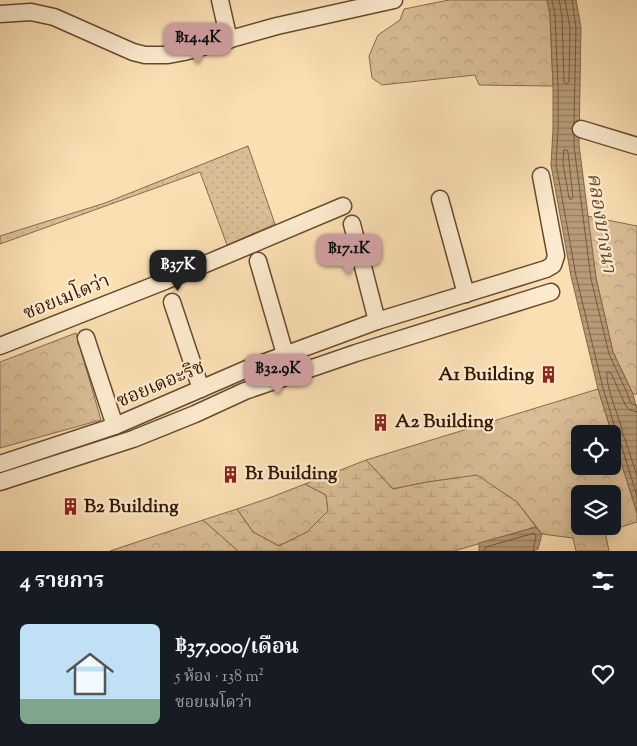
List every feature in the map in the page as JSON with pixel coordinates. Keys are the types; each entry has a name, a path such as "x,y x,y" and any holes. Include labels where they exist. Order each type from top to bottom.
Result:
{"street":[{"path":"220,0 229,40"},
{"path":"0,14 31,12 54,17 133,52 145,55 168,55 229,40 345,5 394,0"},
{"path":"581,129 637,146"},
{"name":"ซอยเดอะริช","path":"0,464 115,426 250,368 377,321 546,269 553,265 556,256 541,176"},
{"path":"440,198 466,294"},
{"name":"ซอยเมโดว่า","path":"0,346 165,281 343,206"},
{"path":"352,224 377,321"},
{"path":"258,261 285,354"},
{"path":"0,482 133,439 246,391 356,353 551,292"},
{"path":"172,302 201,390"},
{"path":"86,338 115,426"}],"green space":[{"path":"449,0 547,0 550,15 553,86 479,85 475,75 382,85 372,78 369,56 378,35 400,20 404,9"},
{"path":"248,146 275,224 230,244 227,245 200,172 0,244 0,236 105,203"},
{"path":"587,216 637,226 637,394 633,394 613,352 596,278"},
{"path":"76,333 101,420 0,448 0,362"},
{"path":"598,389 609,425 571,425 571,475 621,475 621,461 637,513 637,522 621,527 621,485 571,485 571,535 606,535 609,551 576,551 573,538 542,534 517,502 477,476 427,482 393,489 366,460"},
{"path":"366,460 393,489 477,475 517,502 536,527 454,551 238,551 203,520 237,509 253,532 279,546 307,532 328,511 326,495 305,484"},
{"path":"305,484 326,495 328,511 307,532 279,546 253,532 237,509 269,498"},
{"path":"203,520 238,551 110,551"}],"water":[{"path":"547,0 576,0 581,27 579,145 596,278 613,352 633,394 637,409 637,513 621,462 621,425 609,425 598,389 571,276 551,165 553,86 550,15"},
{"path":"536,527 542,534 538,549 533,551 479,551 479,543"}],"place":[{"name":"A1 Building","path":"548,375"},
{"name":"A2 Building","path":"381,422"},
{"name":"B1 Building","path":"231,474"},
{"name":"B2 Building","path":"70,507"}],"water label":[{"name":"คลองบางนา","path":"600,223"}]}
